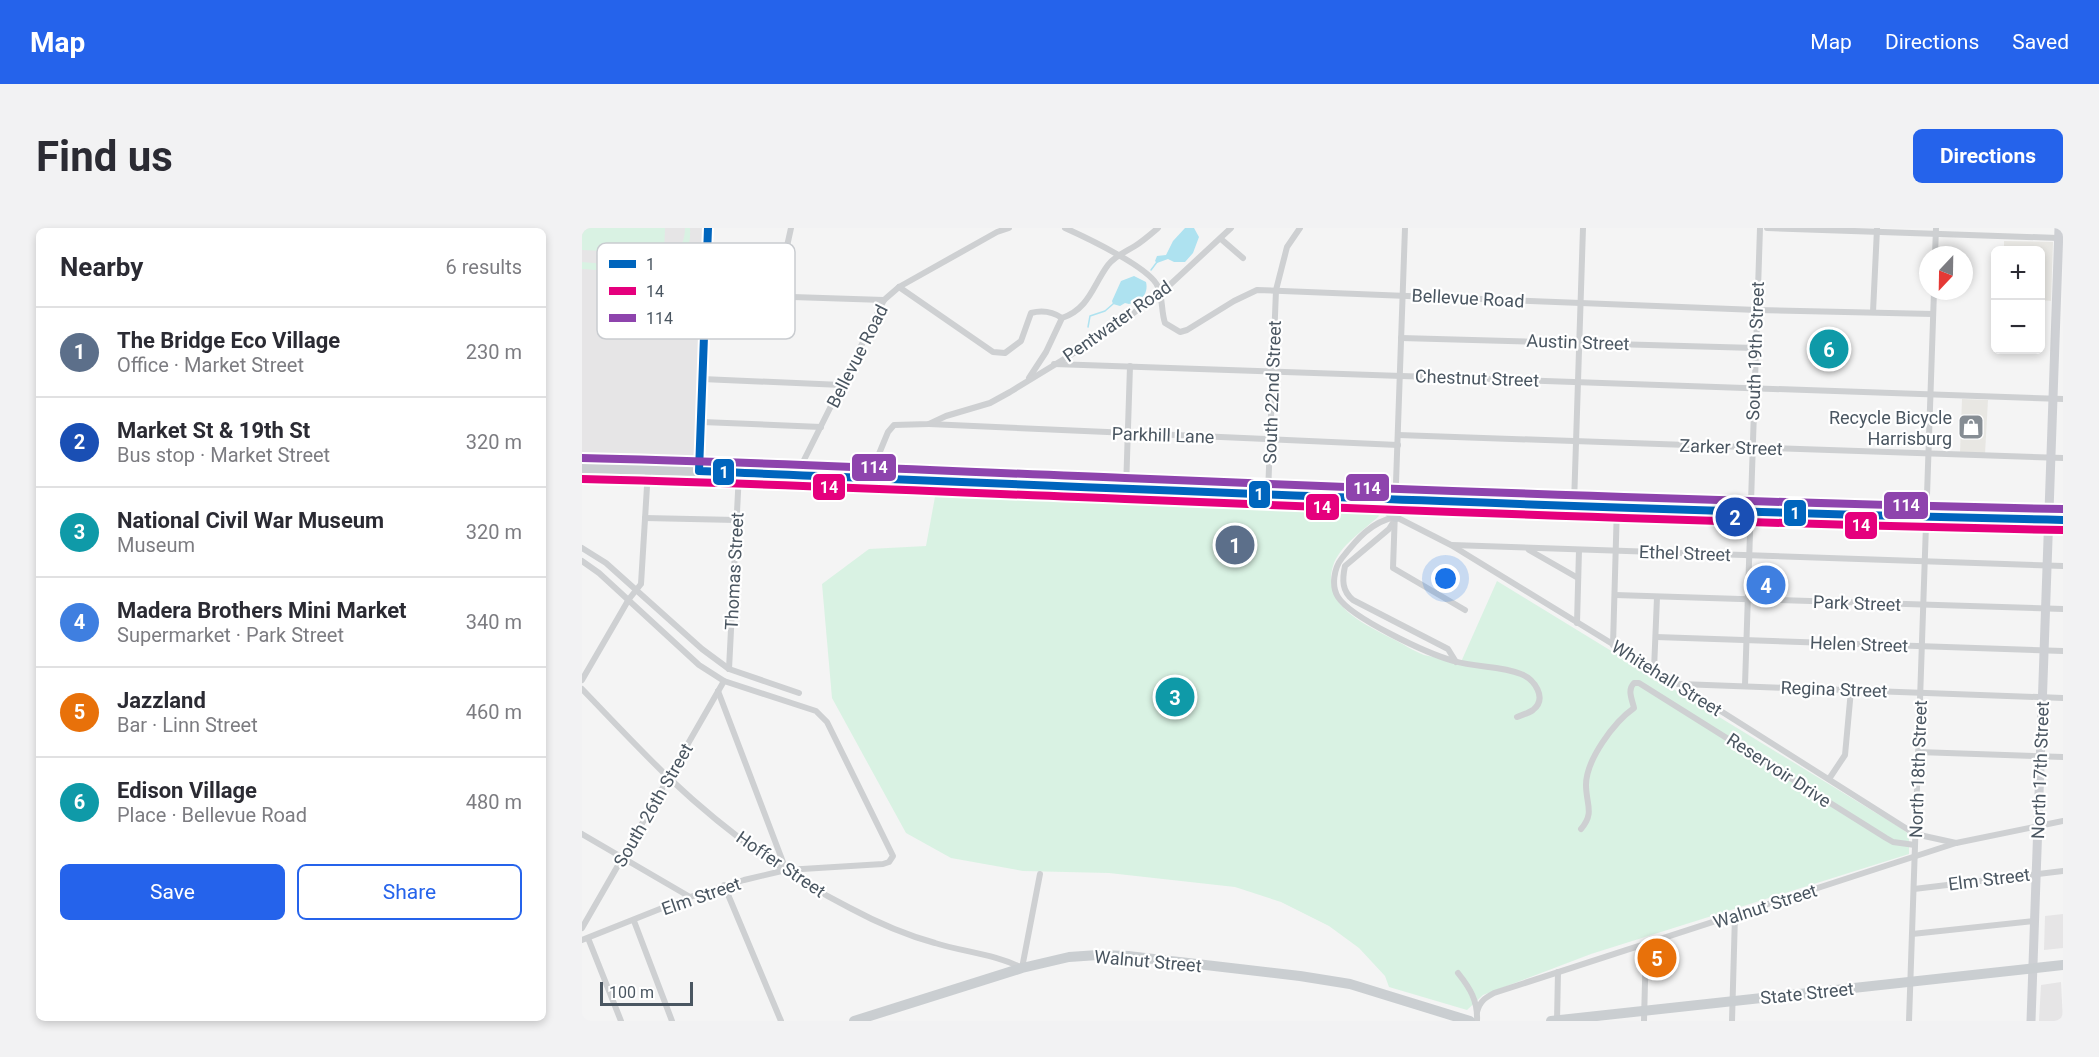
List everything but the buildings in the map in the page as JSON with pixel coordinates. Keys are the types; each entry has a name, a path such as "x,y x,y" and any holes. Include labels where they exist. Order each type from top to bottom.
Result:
{"main road":[{"name":"North 17th Street","path":"2031,1021 2051,458 2058,399 2059,228"},
{"path":"582,468 1126,489 2063,520"},
{"path":"1371,497 1396,517"},
{"name":"Walnut Street","path":"854,1021 1022,968 1069,957 1128,956 1350,984 1470,1021"},
{"name":"State Street","path":"1555,1021 1644,1016 1732,1001 2063,965"}],"street":[{"path":"707,243 708,228"},
{"path":"788,243 791,228"},
{"name":"Bellevue Road","path":"796,476 884,300 899,287 997,230 1009,228"},
{"name":"Bellevue Road","path":"1065,228 1118,254 1150,277 1157,284 1165,323 1180,332 1257,290 1757,310 1934,314"},
{"path":"899,287 993,352 1005,353 1021,341 1031,313 1038,311 1055,314 1062,318 1069,316 1088,300 1102,274 1118,254 1135,246 1158,228"},
{"name":"Pentwater Road","path":"1054,364 1097,339 1160,294 1231,228"},
{"name":"South 22nd Street","path":"1268,493 1276,290 1287,247 1300,228"},
{"path":"1405,228 1394,568 1465,610"},
{"path":"1574,504 1583,228"},
{"name":"South 19th Street","path":"1745,685 1760,228"},
{"path":"1767,228 1936,231 2058,238"},
{"path":"1873,312 1877,230"},
{"path":"1935,246 1936,231"},
{"path":"1221,239 1244,258"},
{"path":"795,297 884,300"},
{"name":"North 18th Street","path":"1909,1021 1934,300"},
{"path":"1026,381 1046,352 1062,318"},
{"name":"Austin Street","path":"1401,338 1755,348"},
{"path":"699,471 703,339"},
{"path":"869,478 888,432 894,425 929,424 946,416 990,403 1054,364"},
{"name":"Chestnut Street","path":"1054,364 2058,399"},
{"path":"1126,489 1130,366"},
{"path":"702,378 842,385"},
{"path":"702,422 821,427"},
{"name":"Parkhill Lane","path":"929,424 1398,445"},
{"name":"Zarker Street","path":"1398,435 2063,458"},
{"path":"582,680 628,599 641,584 648,470"},
{"name":"Thomas Street","path":"729,669 739,473"},
{"path":"1613,645 1617,505"},
{"path":"1396,517 1382,520 1363,534 1339,562 1334,578 1337,596 1350,609 1377,626 1427,651 1456,662 1507,669 1523,674 1539,691 1538,702 1535,708 1517,717"},
{"path":"1396,517 1389,529 1345,566 1343,584 1347,595 1448,649 1454,655 1456,662"},
{"name":"Whitehall Street","path":"1396,517 1451,545 1678,684 1915,834 1956,843"},
{"path":"645,519 736,520"},
{"name":"Ethel Street","path":"1451,545 2063,566"},
{"path":"582,548 606,563 702,649 729,669 799,693"},
{"path":"1526,548 1578,578"},
{"path":"1577,622 1579,550"},
{"path":"582,561 599,573 699,665 724,681"},
{"name":"Park Street","path":"1615,595 2063,609"},
{"path":"1654,670 1657,597"},
{"name":"Helen Street","path":"1656,637 2063,651"},
{"name":"South 26th Street","path":"582,928 724,681"},
{"name":"Elm Street","path":"585,939 724,885 786,870 883,864 889,862 893,856 827,722 816,711 724,681"},
{"name":"Reservoir Drive","path":"1581,829 1589,816 1586,784 1589,771 1607,737 1625,715 1634,708 1631,687 1634,683 1639,683 1886,838 1893,842 1915,845"},
{"name":"Regina Street","path":"1678,684 2063,698"},
{"name":"Hoffer Street","path":"582,690 669,778 741,838 786,870 850,908 891,927 933,943 1005,960 1022,968"},
{"path":"1828,779 1845,755 1851,690"},
{"path":"718,691 786,870"},
{"path":"1918,752 2063,756"},
{"name":"Walnut Street","path":"1477,1012 1485,998 1494,993 1558,972 1956,843 2063,821"},
{"path":"582,834 690,897"},
{"name":"Elm Street","path":"1914,888 2063,871"},
{"path":"1022,968 1040,874"},
{"path":"724,885 781,1021"},
{"path":"1731,1021 1735,915"},
{"path":"634,921 672,1021"},
{"path":"1912,934 2035,921"},
{"path":"585,939 621,1021"},
{"path":"1644,1016 1646,944"},
{"path":"1555,1021 1558,972"},
{"path":"1458,973 1473,995 1477,1021"}],"shaded area":[{"path":"582,228 703,228 702,243 597,243 597,339 701,339 703,381 699,471 582,464"},
{"path":"2004,241 2053,242 2051,301 2045,300 2045,246 2004,246"},
{"path":"1962,399 1988,400 1985,454 1960,453"},
{"path":"2063,914 2063,948 2044,950 2045,916"},
{"path":"2061,982 2063,1021 2039,1021 2041,985"}],"green space":[{"path":"582,228 665,228 664,243 597,243 597,251 582,250"},
{"path":"685,228 690,228 688,243 682,243"},
{"path":"582,262 597,263 597,270 582,269"},
{"path":"937,486 1375,507 1379,516 1346,545 1333,566 1331,580 1333,592 1347,611 1358,619 1420,653 1461,662 1497,581 1899,827 1909,834 1909,854 1591,954 1483,995 1467,1010 1389,987 1385,976 1359,948 1329,926 1281,902 1235,887 1109,873 1023,871 951,858 906,833 832,698 822,584 869,549 926,546"}],"water":[{"path":"1185,228 1194,228 1199,237 1193,253 1185,262 1174,262 1168,259 1157,263 1155,261 1157,256 1166,255 1173,241"},
{"path":"1134,276 1146,282 1147,287 1143,297 1129,304 1125,303 1120,306 1113,304 1112,301 1121,281"}],"waterway":[{"path":"1151,270 1157,262"},
{"path":"1088,327 1090,316 1105,311 1113,304"}],"transit line":[{"name":"1","path":"707,243 708,228"},
{"name":"1","path":"704,339 699,471 1551,505 2063,520"},
{"name":"114","path":"582,458 1594,496 2063,509"},
{"name":"14","path":"582,479 1594,517 2063,530"}],"place":[{"name":"Edison Village","path":"1829,349"},
{"name":"Recycle Bicycle Harrisburg","path":"1971,427"},
{"name":"Market St & 19th St","path":"1735,517"},
{"name":"The Bridge Eco Village","path":"1235,545"},
{"name":"Madera Brothers Mini Market","path":"1766,585"},
{"name":"National Civil War Museum","path":"1175,697"},
{"name":"Jazzland","path":"1657,958"}]}
